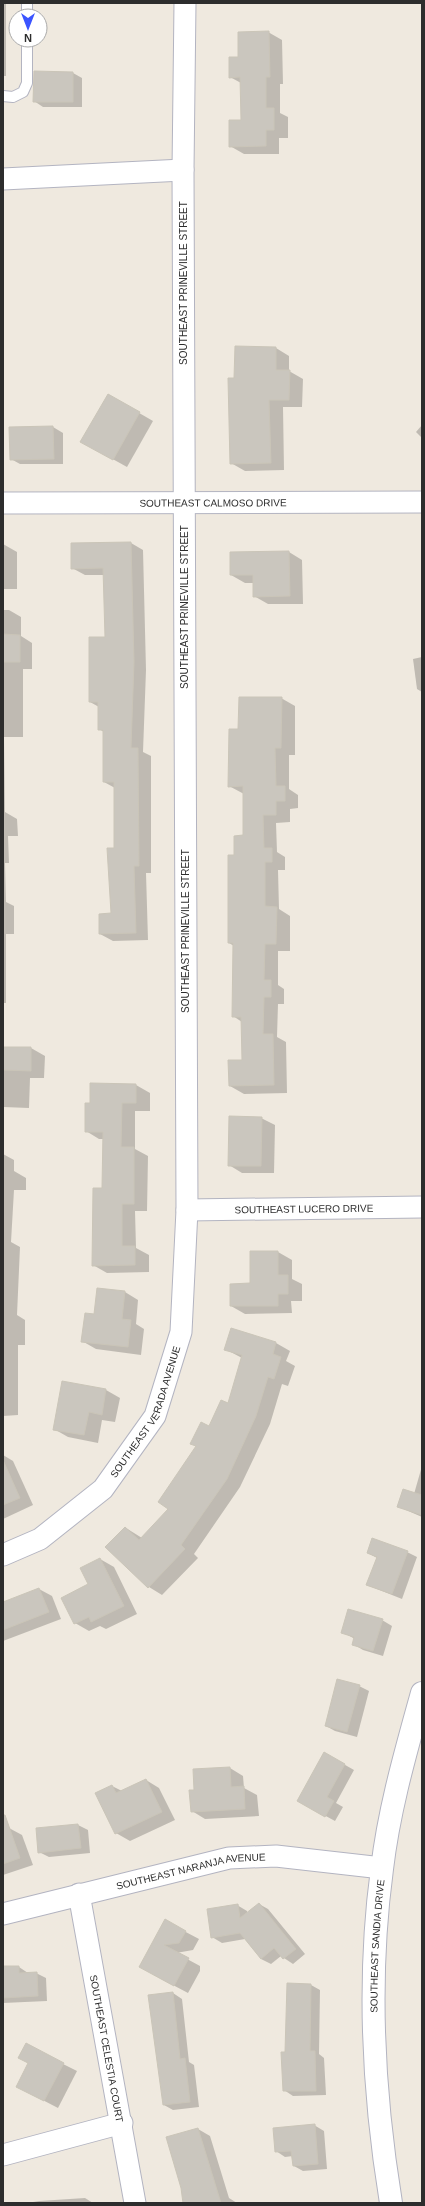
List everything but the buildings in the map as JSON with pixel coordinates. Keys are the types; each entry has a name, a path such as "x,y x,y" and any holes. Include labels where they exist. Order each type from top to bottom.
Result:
{"street":[{"name":"SOUTHEAST PRINEVILLE STREET","path":"185,3 182,170 187,1210"},
{"path":"3,179 182,170"},
{"name":"SOUTHEAST CALMOSO DRIVE","path":"3,503 422,502"},
{"name":"SOUTHEAST LUCERO DRIVE","path":"187,1210 422,1207"},
{"name":"SOUTHEAST VERADA AVENUE","path":"3,1555 40,1539 103,1489 156,1416 181,1332 187,1210"},
{"name":"SOUTHEAST SANDIA DRIVE","path":"391,2203 383,2156 373,2008 376,1922 382,1868 398,1783 422,1693"},
{"name":"SOUTHEAST NARANJA AVENUE","path":"3,1914 229,1858 276,1856 382,1868"},
{"name":"SOUTHEAST CELESTIA COURT","path":"79,1894 122,2123 135,2203"},
{"path":"3,2156 122,2123"}],"lane":[{"path":"3,96 14,97 23,92 27,83 27,48"}]}
